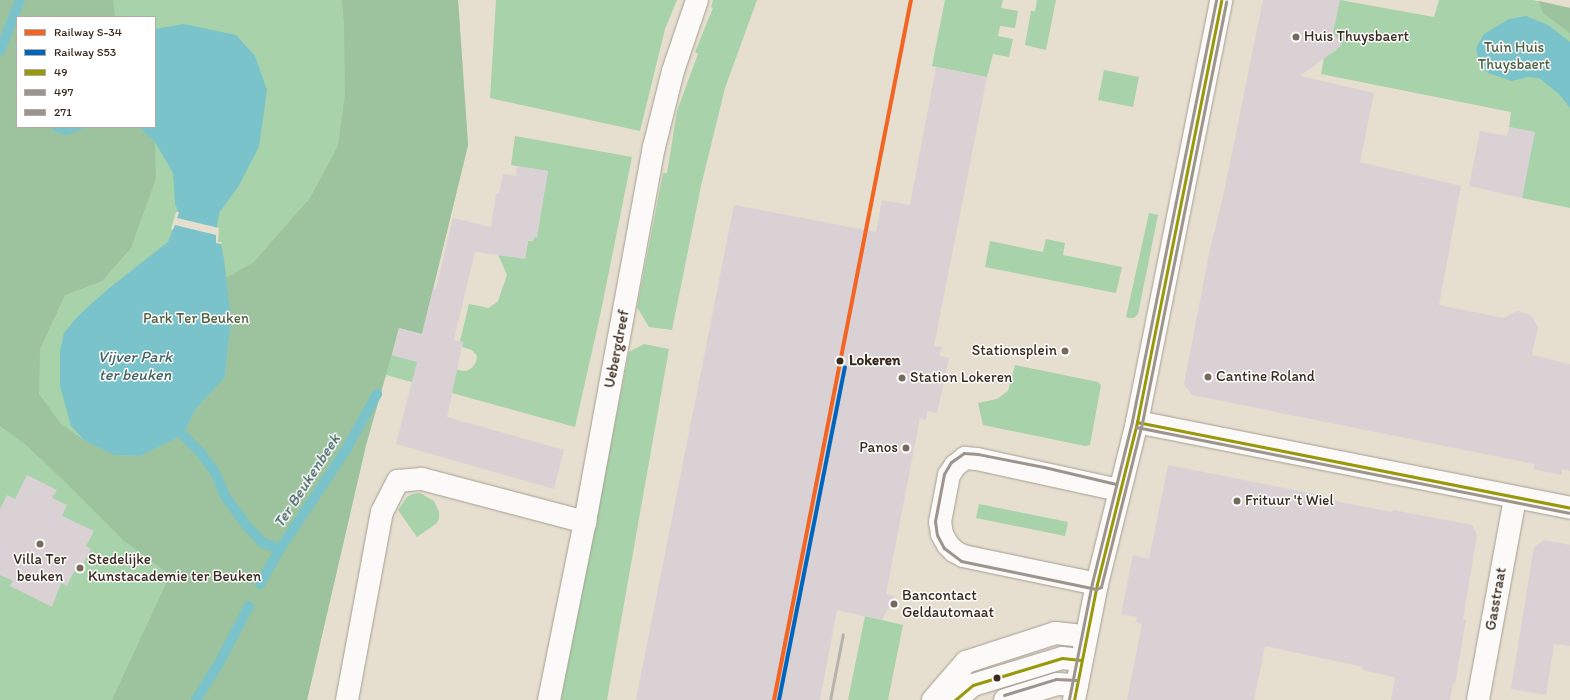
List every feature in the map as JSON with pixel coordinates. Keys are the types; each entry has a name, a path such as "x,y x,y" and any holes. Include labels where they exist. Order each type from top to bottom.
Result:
{"street":[{"name":"Uebergdreef","path":"549,700 585,522 654,147 673,71 697,0"},
{"path":"1005,700 1056,684 1075,693 1086,636 1119,490 1137,422 1221,0"},
{"path":"1137,422 1570,508"},
{"path":"1098,584 963,556 954,551 942,534 940,522 949,476 955,466 965,458 977,459 1119,490"},
{"path":"347,700 382,512 398,481 422,479 585,522"},
{"name":"Gasstraat","path":"1478,700 1515,498"},
{"path":"933,699 966,662 1055,633 1086,636"},
{"path":"955,700 973,685 1062,658 1081,660"}],"green space":[{"name":"Park Ter Beuken","path":"0,0 458,0 468,145 422,334 399,328 392,355 456,372 457,370 466,371 472,368 476,362 477,356 472,350 462,347 463,342 460,341 469,304 489,308 498,301 507,275 489,234 525,259 528,241 533,241 534,237 536,237 548,171 511,165 515,136 632,157 601,311 575,427 386,375 366,445 307,700 0,700"},
{"path":"0,0 113,0 115,16 16,16 16,128 51,128 57,133 67,135 84,128 140,128 155,142 156,178 131,248 102,281 65,295 40,349 39,394 61,424 84,440 114,455 140,456 183,435 195,410 225,377 231,318 226,278 254,262 310,198 338,146 345,94 344,23 342,0 458,0 468,145 422,334 399,328 366,445 307,700 112,700 170,575 123,540 25,444 0,426"},
{"path":"496,0 677,0 665,29 640,131 490,98"},
{"path":"713,0 757,0 725,88 701,186 672,330 649,327 637,307 663,173 667,173 677,111 698,54 695,52 713,8 711,7"},
{"path":"945,0 1003,0 1001,8 1018,11 1015,28 1000,26 998,36 1013,39 1009,57 993,54 987,77 932,66"},
{"path":"1037,0 1056,0 1046,50 1025,45 1031,11 1035,11"},
{"name":"Tuin Huis Thuysbaert","path":"1340,0 1434,17 1439,0 1532,0 1570,8 1570,208 1522,198 1534,132 1509,127 1511,112 1321,74 1325,53 1330,54 1336,50 1338,40 1334,34 1328,33"},
{"path":"1539,1 1570,8 1570,33 1543,13"},
{"path":"1104,70 1139,77 1133,107 1098,100"},
{"path":"1149,213 1158,215 1138,314 1134,318 1129,318 1126,317"},
{"path":"1046,239 1065,243 1063,255 1122,267 1116,293 985,267 990,241 1043,252"},
{"path":"644,344 669,349 607,700 561,700 629,352"},
{"path":"1015,365 1098,382 1101,385 1090,445 1085,446 983,425 978,403 997,399 1008,391"},
{"path":"420,493 434,501 439,512 439,518 437,523 417,537 398,510 407,497 412,494"},
{"path":"979,504 1068,522 1065,536 976,518"},
{"path":"865,616 903,625 888,700 848,700"}],"water":[{"path":"1526,16 1548,25 1570,42 1570,108 1559,94 1539,78 1528,77 1512,81 1488,73 1480,64 1476,48 1484,34 1509,19"},
{"name":"Vijver Park ter beuken","path":"184,24 236,35 255,56 267,90 259,147 238,187 219,213 216,233 216,243 221,244 224,259 231,318 225,377 195,410 183,435 140,456 114,455 84,440 71,426 60,386 60,351 64,333 78,316 108,289 168,242 179,213 175,204 173,173 155,142 140,128 156,128 156,29"},
{"path":"51,128 84,128 67,135 57,133"}],"pier":[{"path":"176,212 179,212 177,218 219,228 218,242 222,242 221,244 216,243 216,235 175,225 173,230 171,229"}],"building":[{"path":"1263,0 1340,0 1333,33 1342,45 1300,76 1374,93 1360,162 1461,186 1439,305 1503,318 1517,311 1528,314 1532,317 1538,327 1532,355 1570,364 1570,471 1562,469 1562,475 1533,469 1535,464 1192,395 1184,384 1209,254 1223,197"},
{"path":"936,67 987,77 934,346 942,347 939,356 949,358 937,413 927,411 926,420 920,418 886,594 895,596 882,620 837,610 820,700 636,700 734,205 876,232 882,200 910,205"},
{"path":"1509,127 1535,132 1522,198 1469,186 1480,131 1507,136"},
{"path":"517,166 548,171 537,238 534,237 533,241 528,240 525,259 475,252 454,340 463,342 447,417 564,450 554,489 396,444 417,362 392,355 399,328 422,334 433,289 436,289 453,218 491,227 496,194 499,194 503,174 516,176"},
{"path":"1168,465 1335,498 1334,501 1392,512 1393,510 1472,525 1477,535 1463,619 1466,620 1455,684 1453,683 1450,700 1391,700 1395,677 1362,670 1363,667 1265,646 1254,700 1127,700 1142,624 1136,622 1137,617 1121,614 1133,555 1149,559"},
{"path":"27,475 57,490 52,498 67,505 62,516 94,531 86,546 91,549 79,573 74,571 67,586 61,583 52,607 10,586 13,581 0,575 0,509 7,495 15,499"},
{"path":"1544,540 1570,545 1570,646 1554,644 1546,695 1511,689 1534,547"}],"waterway":[{"path":"0,51 20,0"},
{"name":"Ter Beukenbeek","path":"260,584 280,549 347,448 377,394"},
{"path":"183,435 201,453 215,472 225,496 246,525 263,543 280,549"},
{"name":"Ter Beukenbeek","path":"196,700 217,667 249,606"}],"railway":[{"path":"830,700 843,634"}],"rail line":[{"name":"S-34","path":"774,700 911,0"},
{"name":"S53","path":"779,700 845,367"}],"transit line":[{"name":"271","path":"1069,699 1092,583 1132,421 1216,0"},
{"name":"49","path":"1074,700 1097,584 1137,422 1221,0"},
{"name":"497","path":"1116,484 1044,467 978,454 964,453 951,462 944,474 935,521 937,535 944,548 961,561 1096,589 1101,587 1142,423 1226,1"},
{"name":"49","path":"1137,422 1570,508"},
{"name":"497","path":"1136,427 1569,513"},
{"name":"49","path":"955,700 973,685 1062,658 1081,660"},
{"name":"271","path":"1004,695 1056,679 1077,680"}],"place":[{"name":"Huis Thuysbaert","path":"1296,37"},
{"name":"Stationsplein","path":"1065,351"},
{"name":"Lokeren","path":"840,361"},
{"name":"Cantine Roland","path":"1208,377"},
{"name":"Station Lokeren","path":"902,378"},
{"name":"Panos","path":"906,448"},
{"name":"Frituur 't Wiel","path":"1237,501"},
{"name":"Villa Ter beuken","path":"40,544"},
{"name":"Stedelijke Kunstacademie ter Beuken","path":"80,568"},
{"name":"Bancontact Geldautomaat","path":"894,604"}]}
